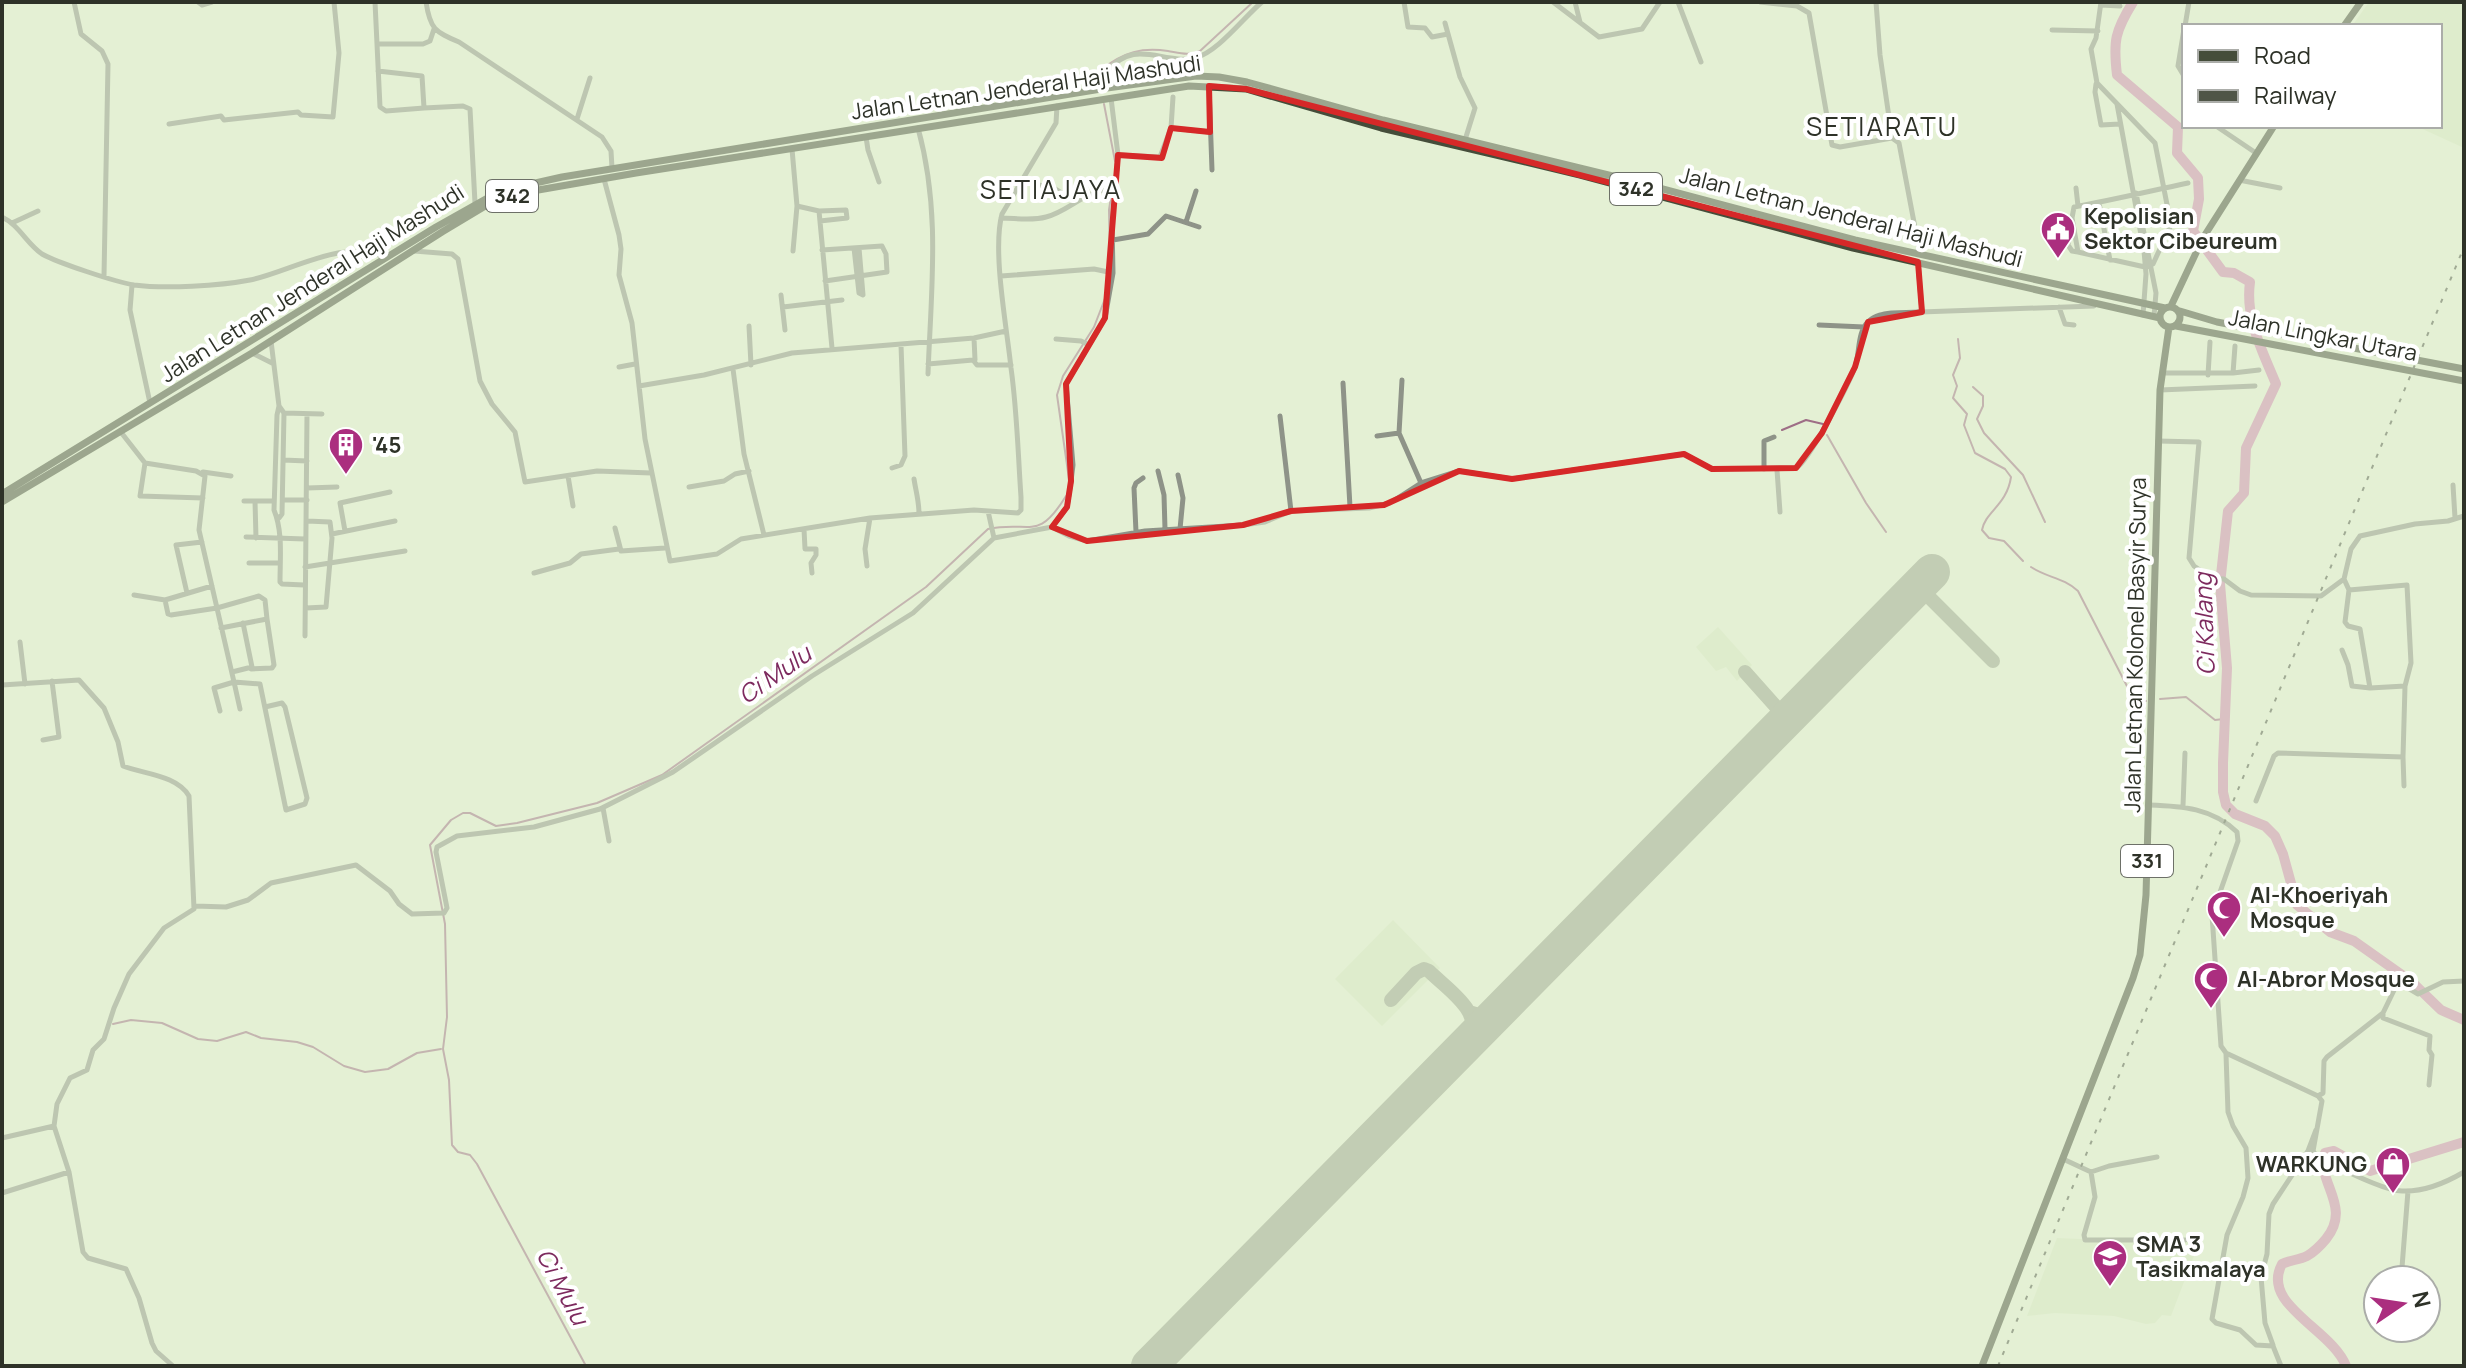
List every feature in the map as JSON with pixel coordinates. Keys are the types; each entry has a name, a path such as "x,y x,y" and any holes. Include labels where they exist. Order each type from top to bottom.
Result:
{"main road":[{"path":"2345,24 2361,2"},
{"name":"Jalan Letnan Jenderal Haji Mashudi","path":"1143,88 1196,76 1247,82 1736,215 1854,244 2164,307"},
{"name":"Jalan Letnan Jenderal Haji Mashudi","path":"2,502 252,353 492,202 612,169 1096,90 1109,92 1209,86 1246,89 1381,128 1465,140 1629,180 1854,244"},
{"name":"Jalan Letnan Jenderal Haji Mashudi","path":"2,494 475,203 515,186 604,179 1099,99 1109,92"},
{"path":"2164,307 2180,311 2180,320 2172,326 2162,324 2157,318 2273,128"},
{"name":"Jalan Letnan Jenderal Haji Mashudi","path":"1981,272 2157,318"},
{"name":"Jalan Lingkar Utara","path":"2180,311 2310,340 2464,369"},
{"name":"Jalan Lingkar Utara","path":"2172,326 2464,381"},
{"name":"Jalan Letnan Kolonel Basyir Surya","path":"1982,1366 2140,955 2146,895 2160,390 2172,326"},
{"path":"2307,351 2310,340"}],"street":[{"path":"74,2 81,34 102,51 108,64 104,277"},
{"path":"198,2 202,5 212,2"},
{"path":"169,124 221,116 224,120 298,112 300,115 333,117 339,53 334,2"},
{"path":"375,2 381,109 463,106 471,111 475,203"},
{"path":"426,2 434,29 459,42 606,141 611,151 612,169"},
{"path":"1052,527 1067,507 1073,465 1066,384 1085,343 1105,318 1112,272 1112,190 1118,155 1107,72 1125,57 1143,53 1189,59 1203,56 1262,2"},
{"path":"1404,2 1408,27 1425,28 1431,36 1448,34"},
{"path":"1553,2 1599,37 1639,31 1660,2"},
{"path":"1575,2 1581,23"},
{"path":"1678,2 1701,62"},
{"path":"1760,2 1797,6 1805,9 1810,16 1831,144 1840,147 1892,138 1899,143 1919,258 1922,312"},
{"path":"1876,2 1892,138"},
{"path":"2185,24 2189,2"},
{"path":"2091,49 2098,31 2101,4 2120,6"},
{"path":"1445,23 1462,80 1475,108 1465,140"},
{"path":"377,44 423,44 430,41 434,29"},
{"path":"2052,30 2098,31"},
{"path":"2082,32 2091,49 2101,125 2120,124"},
{"path":"2182,41 2178,66 2182,73"},
{"path":"378,71 422,76 424,108"},
{"path":"577,119 590,78"},
{"path":"2097,83 2155,143 2172,219 2171,227 2148,266"},
{"path":"1209,86 1212,170"},
{"path":"1118,155 1160,157 1171,128 1173,97"},
{"path":"2117,103 2147,251 2143,315"},
{"path":"604,179 621,249 619,268 632,323 651,473 670,561 717,554 737,540 870,518 988,511 1018,513 1021,508 1011,365 1001,276 1001,218 1056,123 1057,106"},
{"path":"918,128 929,174 935,251 928,374"},
{"path":"1171,128 1210,132"},
{"path":"2219,128 2256,153"},
{"path":"866,137 879,182"},
{"path":"792,149 797,206 793,251"},
{"path":"2239,180 2280,188"},
{"path":"1023,182 1054,188 1068,197"},
{"path":"2148,266 2078,252 2073,209 2188,183"},
{"path":"2076,188 2078,206"},
{"path":"1001,218 1049,216 1091,193 1112,190"},
{"path":"1186,222 1196,191"},
{"path":"2099,203 2110,260"},
{"path":"797,206 819,211 846,210 847,215 841,219 820,221"},
{"path":"12,223 38,211"},
{"path":"819,211 832,348"},
{"path":"2172,219 2186,215"},
{"path":"2,217 41,253 132,285 154,287 249,280 310,259 351,253 380,255 386,259"},
{"path":"1113,243 1151,232 1163,217 1199,227"},
{"path":"822,250 884,247 888,271 825,281"},
{"path":"856,248 859,276"},
{"path":"2147,251 2160,248"},
{"path":"413,251 452,254 458,259 478,375 492,404 517,435 524,481 528,483 609,471 651,473"},
{"path":"2148,266 2164,307"},
{"path":"1001,276 1112,272"},
{"path":"132,285 130,310 150,403"},
{"path":"781,295 785,330"},
{"path":"783,307 842,300"},
{"path":"195,906 219,908 233,905 252,898 271,883 356,865 390,891 399,904 412,914 441,913 447,908 436,848 445,841 457,836 534,827 603,808 680,768 812,676 913,613 994,538 1052,527 1087,541 1136,532 1254,523 1291,511 1369,508 1390,503 1421,483 1459,471 1512,479 1684,454 1712,469 1777,470 1801,466 1822,433 1855,367 1864,327 1870,319 1878,315 1922,312 2103,305"},
{"path":"2059,307 2063,321 2074,325"},
{"path":"1819,325 1864,327"},
{"path":"749,326 751,365"},
{"path":"639,386 733,369 774,356 832,348 974,338 1006,331"},
{"path":"974,338 977,365 1011,365"},
{"path":"1056,339 1085,343"},
{"path":"271,341 279,406 274,501 274,513 279,518"},
{"path":"2208,375 2210,342"},
{"path":"892,468 901,465 905,456 901,345"},
{"path":"2233,373 2235,346"},
{"path":"252,353 273,363"},
{"path":"928,364 975,360"},
{"path":"619,367 635,364"},
{"path":"733,369 740,430 764,535"},
{"path":"2161,373 2208,375 2259,370"},
{"path":"1402,380 1399,433 1421,483"},
{"path":"1343,383 1350,507"},
{"path":"2160,390 2255,386"},
{"path":"279,406 284,413 283,500 279,518 281,584 304,585"},
{"path":"284,413 322,414"},
{"path":"305,636 307,414"},
{"path":"1280,416 1291,511"},
{"path":"120,431 145,463 231,476"},
{"path":"1377,436 1399,433"},
{"path":"1764,469 1764,441 1774,437"},
{"path":"2158,441 2199,442 2188,553 2194,566 2211,578 2224,579 2245,594 2321,596 2344,579"},
{"path":"283,460 307,461"},
{"path":"145,463 140,496 203,498"},
{"path":"1777,470 1780,512"},
{"path":"689,487 724,481 735,474 749,471"},
{"path":"1158,471 1164,495 1165,529"},
{"path":"202,472 205,476 199,530 240,709"},
{"path":"1178,475 1183,498 1180,529"},
{"path":"568,476 573,506"},
{"path":"1136,532 1134,488 1143,478"},
{"path":"914,479 915,493 919,497 919,514"},
{"path":"2453,485 2455,518"},
{"path":"307,488 337,487"},
{"path":"345,531 340,503 390,492"},
{"path":"283,500 307,500"},
{"path":"244,501 274,501"},
{"path":"255,501 256,538"},
{"path":"988,511 994,538"},
{"path":"2370,688 2361,632 2359,627 2348,626 2345,622 2349,590 2344,579 2351,549 2360,536 2464,516"},
{"path":"867,566 865,549 870,518"},
{"path":"306,608 326,607 332,534 330,522 307,521"},
{"path":"332,534 395,521"},
{"path":"615,528 619,549"},
{"path":"804,529 805,549 816,549 811,563 812,573"},
{"path":"246,537 305,539"},
{"path":"187,593 176,545 202,542"},
{"path":"534,573 570,563 581,554 665,548"},
{"path":"305,567 405,551"},
{"path":"249,563 280,563"},
{"path":"2349,590 2407,585 2411,663 2405,686 2404,786"},
{"path":"134,595 165,600 212,586"},
{"path":"165,600 168,614 171,615 262,597 265,600 274,665 272,668 232,672"},
{"path":"221,628 267,619"},
{"path":"243,623 251,669"},
{"path":"20,642 25,684"},
{"path":"2342,650 2350,671 2351,686 2405,686"},
{"path":"2,685 77,679 104,708 118,742 123,766 153,774 188,793 195,906 190,914 164,928 129,974 104,1039 93,1050 87,1070 71,1076 58,1101 54,1126 69,1172 83,1254 126,1269 139,1298 152,1343 159,1355 173,1366"},
{"path":"43,740 59,737 52,681"},
{"path":"220,711 214,688 234,682 260,684 286,810 305,804 307,798 285,707 282,703 265,707"},
{"path":"2183,806 2185,753"},
{"path":"2256,801 2278,753 2403,757"},
{"path":"2149,805 2183,806 2210,813 2238,835 2212,915 2219,1035 2226,1053 2318,1096 2322,1101 2313,1151 2318,1158 2387,1187 2408,1191 2464,1172"},
{"path":"603,808 609,841"},
{"path":"2318,1096 2323,1093 2324,1061 2383,1013 2398,982 2418,994 2443,982 2464,981"},
{"path":"2383,1013 2383,1018 2430,1037 2429,1085"},
{"path":"2226,1053 2228,1112 2246,1148 2248,1178 2227,1235 2212,1319 2236,1328 2256,1345 2272,1346"},
{"path":"2,1138 54,1126"},
{"path":"2281,1366 2265,1323 2261,1277 2267,1254 2269,1214 2308,1151 2316,1130"},
{"path":"2063,1159 2091,1172 2157,1157"},
{"path":"2,1193 69,1172"},
{"path":"2091,1172 2095,1197 2083,1237 2085,1240 2185,1240"},
{"path":"2402,1264 2408,1191"}],"highlighted area":[{"path":"1209,86 1246,89 1918,262 1922,312 1868,322 1855,367 1822,433 1796,468 1712,469 1684,454 1512,479 1459,471 1384,505 1291,511 1243,525 1087,541 1052,527 1067,507 1071,481 1066,384 1105,318 1118,155 1162,158 1171,128 1210,132"}],"shaded area":[{"path":"2369,2 2464,2 2464,148 2420,128 2442,128 2442,24 2353,24"},
{"path":"1718,627 1752,665 1737,681 1726,667 1716,671 1696,647"},
{"path":"1393,920 1440,968 1382,1026 1335,979"},
{"name":"SMA 3 Tasikmalaya","path":"2057,1238 2200,1240 2171,1316 2162,1315 2155,1323 2146,1324 2114,1316 2055,1313 2027,1316"}],"waterway":[{"name":"Ci Mulu","path":"1101,86 1102,69 1134,52 1159,50 1188,54 1200,51 1253,2"},
{"name":"Ci Kalang","path":"2133,2 2117,37 2117,75 2178,127 2177,153 2198,178 2199,199 2193,231 2223,272 2234,273 2250,282 2252,322 2276,384 2246,448 2244,493 2228,511 2220,584 2227,668 2223,763 2226,805 2235,814 2265,826 2275,836 2297,905 2330,932 2354,941 2412,982 2441,1010 2464,1020"},
{"name":"Ci Mulu","path":"1104,104 1115,161"},
{"name":"Ci Mulu","path":"1069,479 1057,395 1063,376 1094,327 1106,296 1113,183"},
{"path":"1958,339 1960,358 1953,375 1957,386 1953,398 1967,414 1964,425 1975,453 2005,469 2011,477 2005,495 1987,518 1982,530 1989,538 2004,541 2023,561"},
{"path":"1973,387 1983,396 1983,406 1977,419 1984,433 2023,475 2045,522"},
{"path":"1782,430 1806,420 1823,424"},
{"path":"1827,435 1886,532"},
{"name":"Ci Mulu","path":"586,1366 477,1164 470,1155 458,1152 452,1145 449,1080 443,1049 447,1017 445,924 430,845 451,820 463,813 470,813 496,826 517,823 597,803 662,775 926,587 988,529 1040,525 1048,520 1066,496"},
{"path":"2031,567 2078,591 2129,690 2136,700 2146,701"},
{"path":"2160,699 2186,697 2215,720 2224,719"},
{"path":"113,1024 131,1020 162,1023 198,1039 217,1041 246,1032 261,1038 313,1047 344,1066 365,1072 388,1069 417,1053 441,1049"},
{"name":"Ci Kalang","path":"2346,1366 2327,1340 2289,1305 2278,1279 2282,1264 2312,1252 2333,1227 2335,1205 2325,1174 2325,1153 2334,1151 2370,1171 2464,1142"}],"taxiway":[{"path":"1918,586 1993,661"},
{"path":"1745,672 1787,719"},
{"path":"1391,1000 1416,973 1424,969 1429,971 1468,1010 1473,1029 1471,1040"},
{"path":"1469,1012 1482,1016 1498,1012"}],"runway":[{"path":"1149,1366 1932,572"}],"railway":[{"path":"1998,1366 2464,247"}],"place":[{"name":"Kepolisian Sektor Cibeureum","path":"2058,260"},
{"name":"'45","path":"346,476"},
{"name":"Al-Khoeriyah Mosque","path":"2224,939"},
{"name":"Al-Abror Mosque","path":"2211,1010"},
{"name":"WARKUNG","path":"2393,1195"},
{"name":"SMA 3 Tasikmalaya","path":"2110,1288"}],"district":[{"name":"SETIARATU","path":"1882,127"},
{"name":"SETIAJAYA","path":"1051,190"}]}
